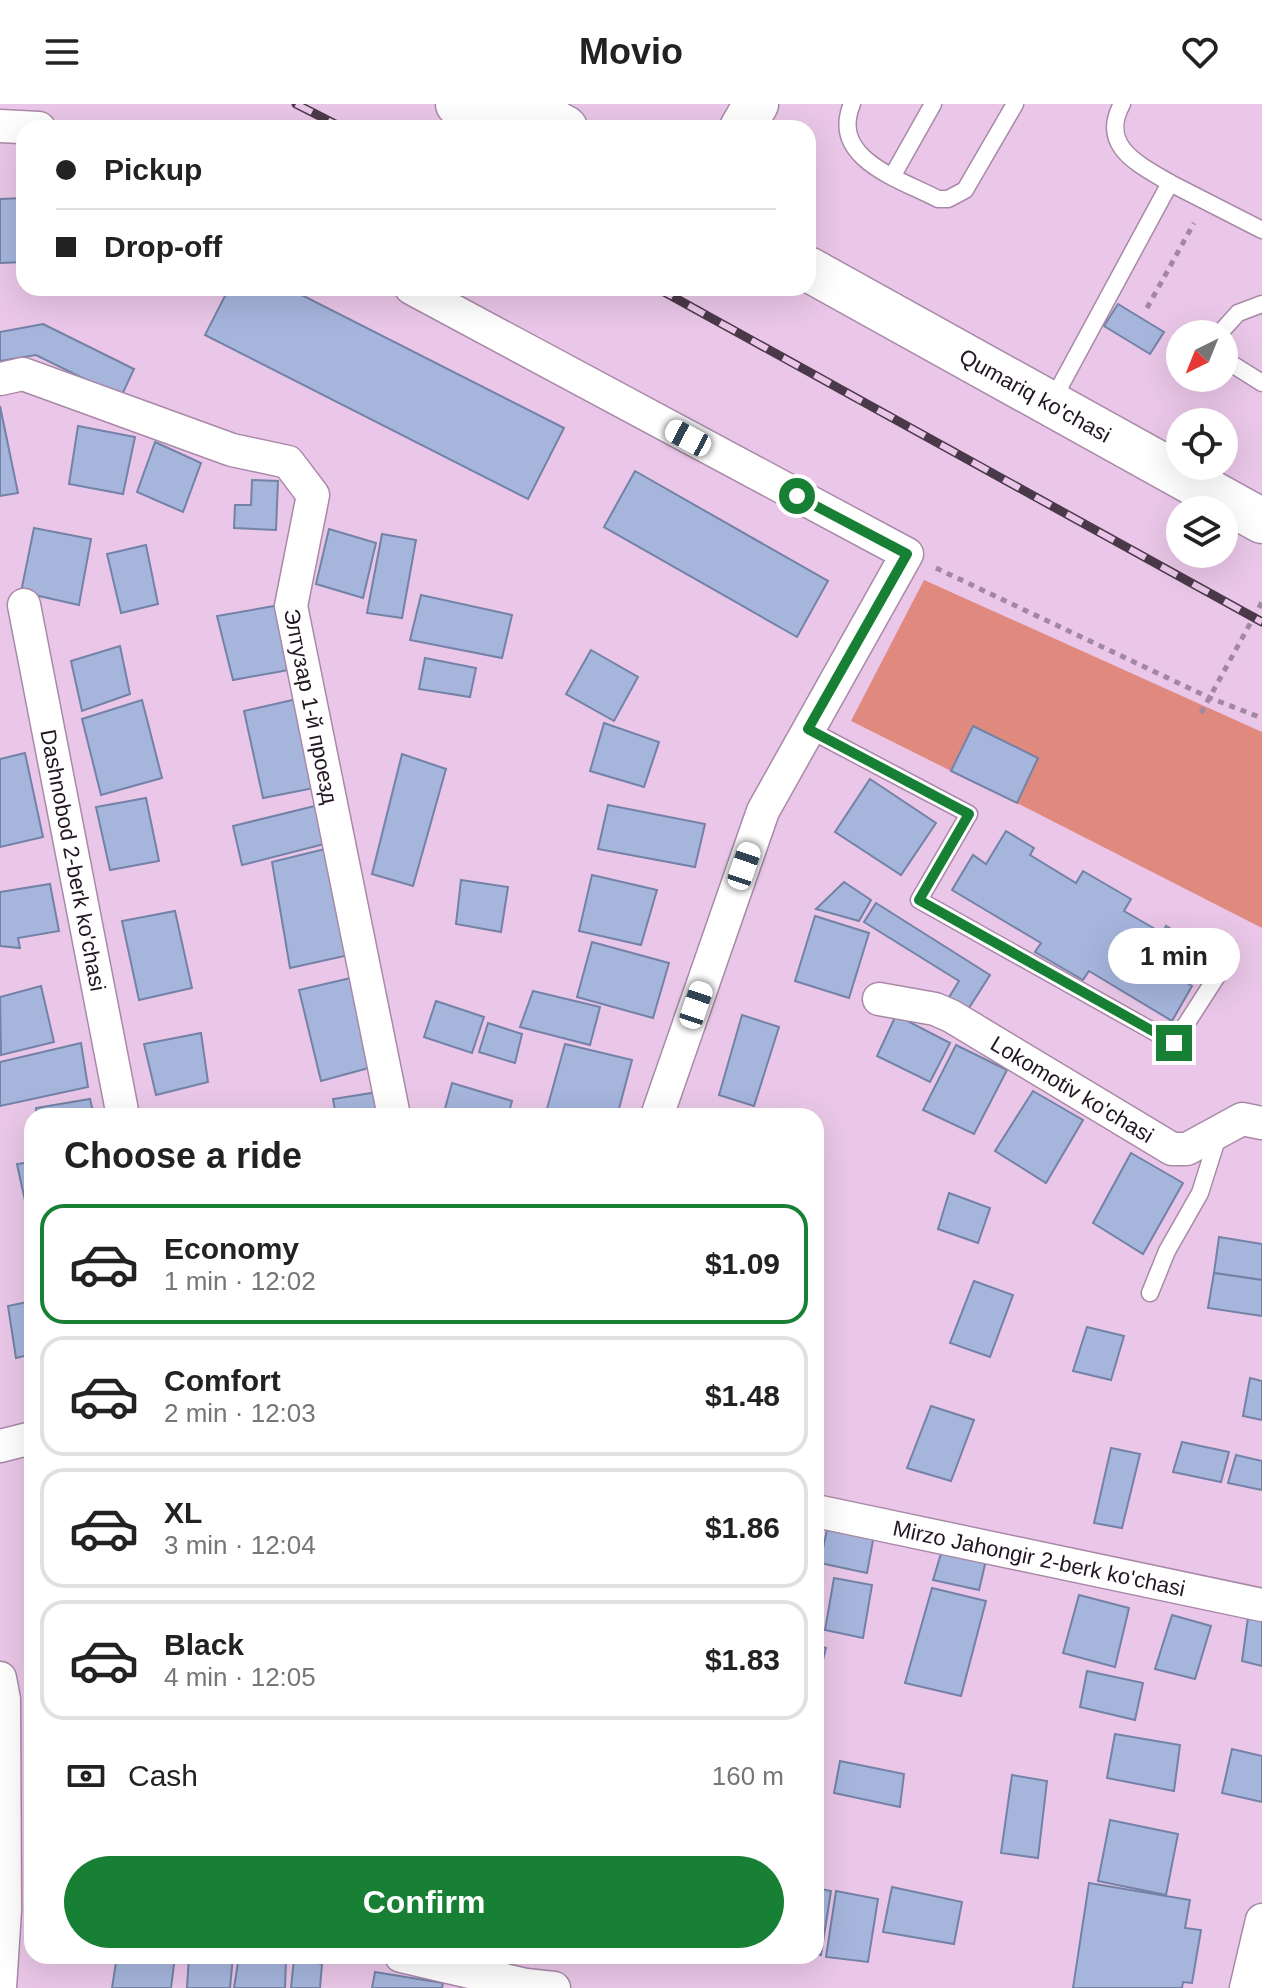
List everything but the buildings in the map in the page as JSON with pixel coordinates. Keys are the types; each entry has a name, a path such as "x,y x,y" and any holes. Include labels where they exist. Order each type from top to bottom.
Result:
{"main road":[{"path":"458,104 487,120"},
{"path":"522,104 551,120"},
{"name":"Qumariq ko'chasi","path":"816,273 1050,404 1254,528"},
{"name":"Qumariq ko'chasi","path":"808,296 1166,499"}],"street":[{"path":"426,296 907,554 763,811 660,1108"},
{"name":"Элтузар 1-й проезд","path":"0,379 23,374 232,450 288,462 313,495 291,606 392,1108"},
{"name":"Dashnobod 2-berk ko'chasi","path":"24,605 121,1108"},
{"name":"Lokomotiv ko'chasi","path":"879,999 935,1009 951,1016 1172,1149 1187,1149 1242,1119 1262,1123"},
{"path":"0,1446 24,1440"},
{"name":"Mirzo Jahongir 2-berk ko'chasi","path":"824,1513 1262,1605"},
{"path":"0,1678 4,1699 12,1911 0,1988"},
{"path":"1246,1988 1262,1920"},
{"path":"436,1964 535,1987"}],"lane":[{"path":"852,104 847,132 856,154 938,199 958,196 965,190 1015,104"},
{"path":"893,175 933,104"},
{"path":"1122,104 1113,126 1119,147 1136,163 1262,230"},
{"path":"1050,404 1170,183"},
{"path":"1232,320 1246,307 1262,304"},
{"path":"1238,368 1262,383"},
{"path":"808,729 969,814 919,900 1174,1043 1226,962"},
{"path":"1150,1293 1167,1251 1200,1193 1220,1132"}],"path":[{"path":"1147,308 1206,201"},
{"path":"907,554 1210,698 1262,718"},
{"path":"1201,713 1262,602"}],"shaded area":[{"path":"924,580 1262,732 1262,928 1017,803 1038,758 973,727 951,771 851,721"}],"railway":[{"path":"296,104 327,120"},
{"path":"671,296 1262,622"}],"route":[{"path":"797,496 907,554 808,729 969,814 919,900 1174,1043"}]}
